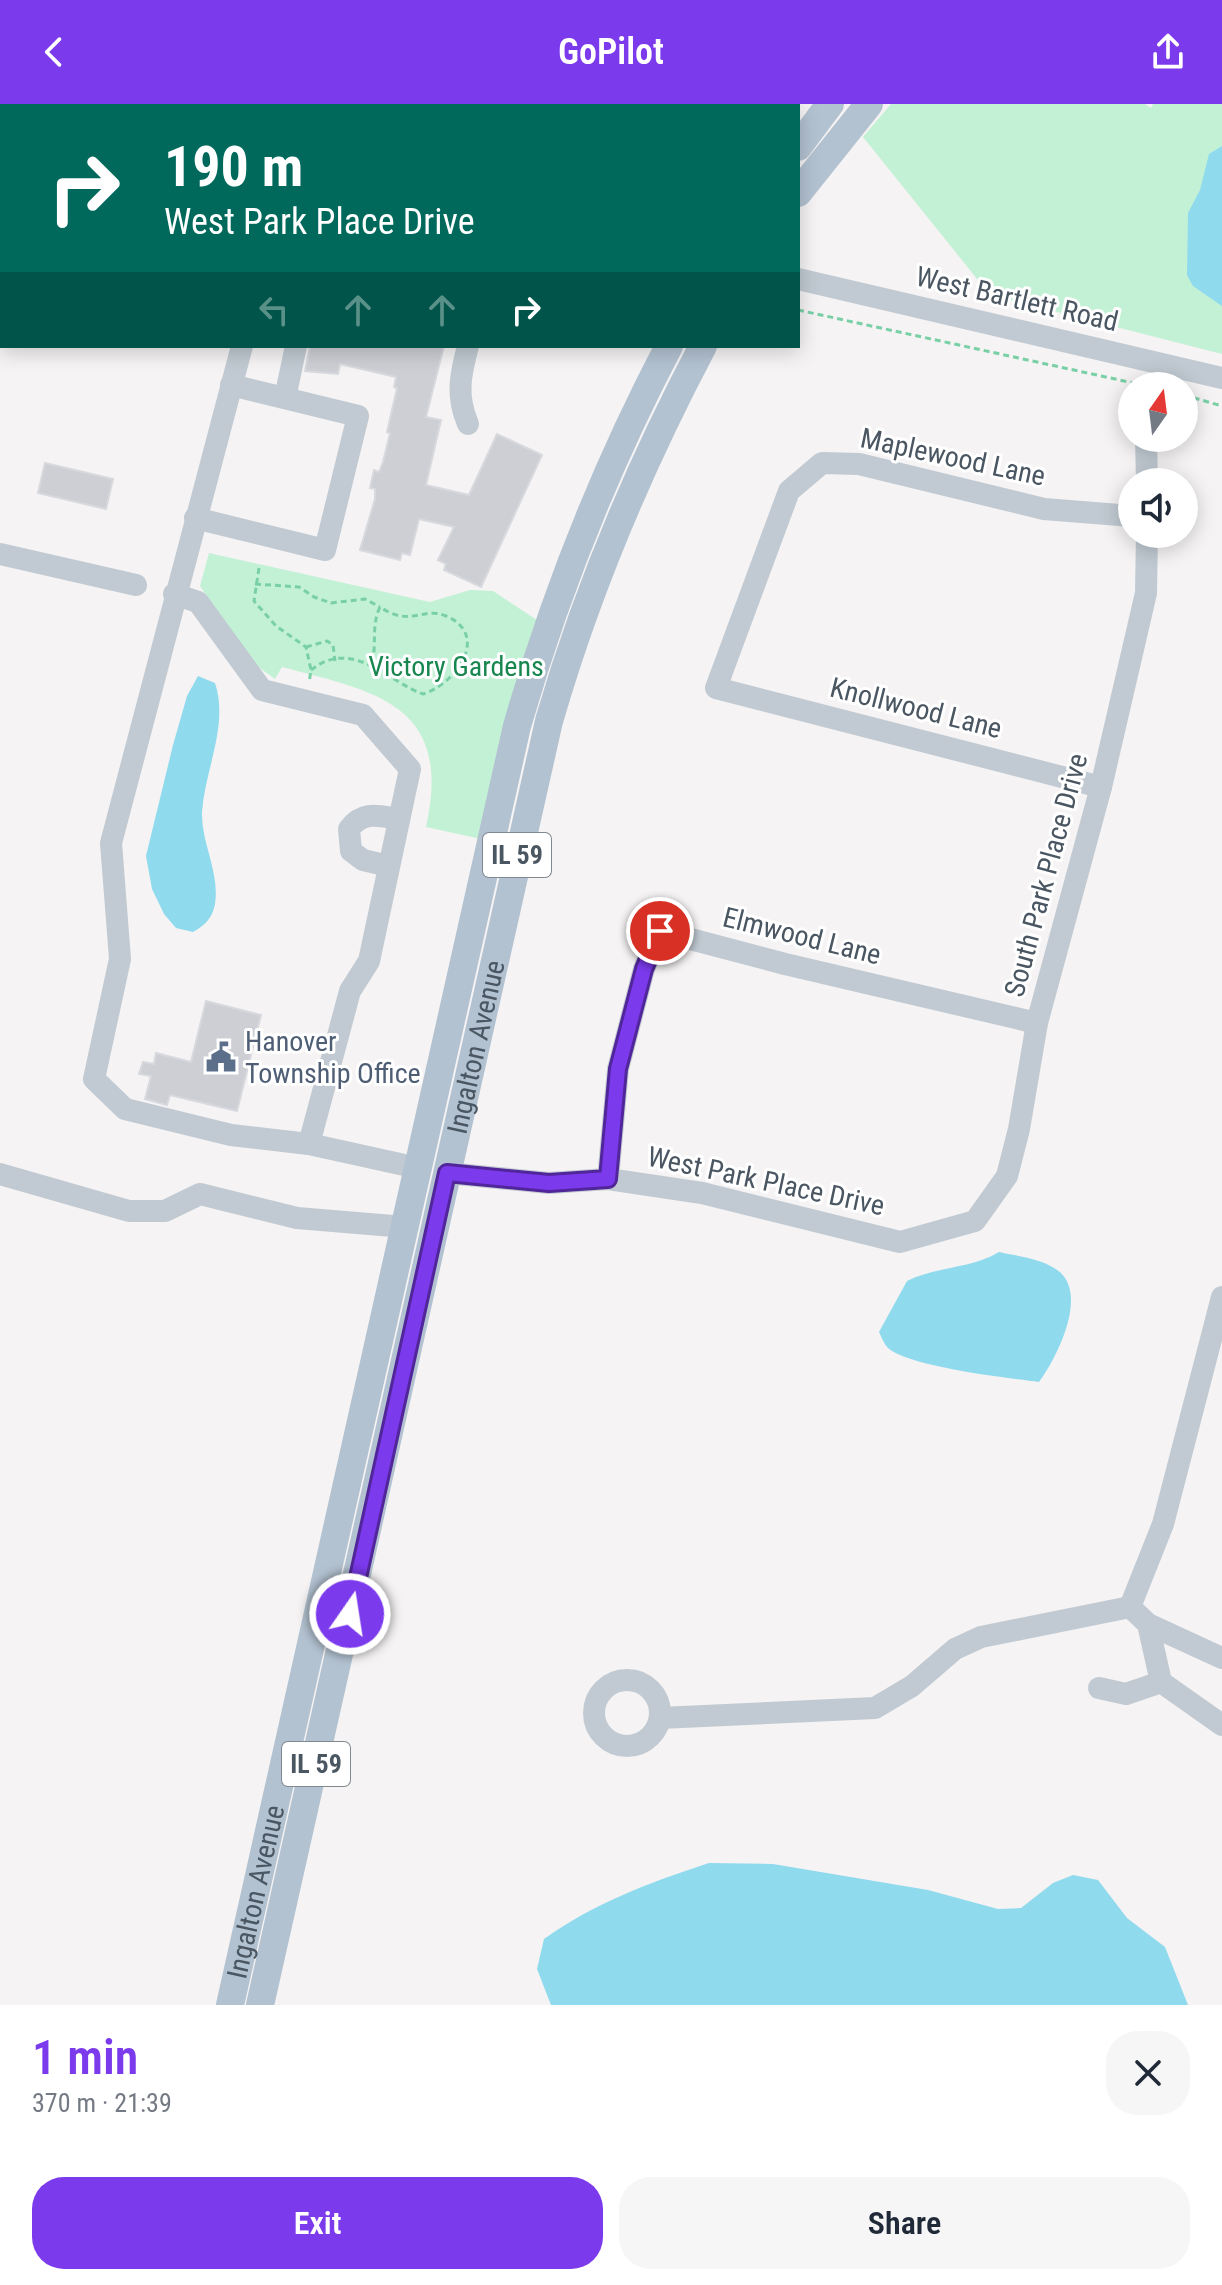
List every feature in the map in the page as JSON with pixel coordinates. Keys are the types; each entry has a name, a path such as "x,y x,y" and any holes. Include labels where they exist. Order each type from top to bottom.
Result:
{"main road":[{"path":"800,144 830,104"},
{"path":"800,190 869,104"},
{"name":"Ingalton Avenue","path":"230,2005 488,844 533,671 577,543 609,466 667,348"},
{"name":"Ingalton Avenue","path":"260,2005 371,1523 531,792 565,666 630,491 702,348"},
{"path":"418,1168 447,1173"}],"street":[{"name":"West Bartlett Road","path":"800,280 1150,372"},
{"path":"241,348 174,594 111,843 120,959 94,1079 125,1109 231,1135 309,1144 418,1168"},
{"path":"285,398 296,348"},
{"path":"467,348 458,384 460,405 468,424"},
{"name":"West Bartlett Road","path":"1198,377 1222,378"},
{"path":"195,518 325,550 358,416 231,385"},
{"name":"Maplewood Lane","path":"716,688 789,491 822,463 859,464 1044,509 1118,515"},
{"name":"South Park Place Drive","path":"975,1221 1007,1176 1019,1129 1037,1023 1101,787 1146,593 1147,548"},
{"path":"0,554 136,585"},
{"path":"174,594 198,602 262,690 363,715 410,769 369,961 350,991 309,1144"},
{"name":"Knollwood Lane","path":"716,688 1101,787"},
{"path":"389,866 363,860 351,851 349,829 357,818 371,814 399,819"},
{"name":"Elmwood Lane","path":"608,1179 618,1069 644,969 660,931 785,964 1037,1023"},
{"name":"West Park Place Drive","path":"447,1173 549,1183 608,1179 702,1193 900,1242 975,1221"},
{"path":"0,1174 129,1211 165,1211 200,1194 297,1218 405,1227"},
{"path":"1130,1607 1163,1524 1222,1297"},
{"path":"1130,1607 1148,1624 1222,1658"},
{"path":"660,1718 875,1708 912,1686 955,1649 981,1637 1130,1607"},
{"path":"1148,1624 1161,1682 1222,1725"},
{"path":"1099,1688 1126,1694 1161,1682"}],"path":[{"path":"800,310 1118,379"},
{"path":"1198,399 1222,406"},
{"path":"259,568 254,601 276,626 306,647 311,670 307,688"},
{"path":"255,584 299,587 331,603 365,599 393,615 408,618 431,613 444,615 462,629 467,654 450,682 423,694 409,689 372,664 335,661 311,670"},
{"path":"372,664 376,647 374,625 380,607"},
{"path":"306,647 327,641 333,645 335,661"}],"green space":[{"path":"891,104 1145,104 1151,108 1153,104 1222,104 1222,354 990,295 863,137"},
{"name":"Victory Gardens","path":"209,553 430,602 470,590 493,591 540,622 481,839 426,827 432,786 428,754 418,729 400,711 377,696 349,685 282,667 275,679 253,663 200,586"}],"water":[{"path":"1222,146 1222,306 1193,286 1187,275 1188,213 1200,190 1209,154"},
{"path":"198,676 215,683 219,699 218,731 202,812 216,892 210,918 193,932 176,928 164,914 152,889 146,856 187,696"},
{"path":"999,1252 1054,1268 1065,1278 1070,1291 1068,1324 1039,1382 937,1366 900,1355 888,1348 879,1332 907,1281 977,1262"},
{"path":"709,1863 773,1864 928,1890 998,1909 1021,1908 1053,1883 1073,1875 1098,1880 1127,1918 1165,1947 1188,2005 551,2005 537,1969 544,1939 583,1914 624,1895"}],"building":[{"path":"310,348 443,348 426,417 441,420 426,485 469,495 497,434 542,455 481,587 444,570 446,564 438,560 454,527 419,519 410,555 402,553 400,560 360,550 375,499 375,489 370,488 374,470 379,472 390,433 387,432 397,388 394,387 396,377 340,364 338,374 305,371"},
{"path":"45,463 113,479 106,509 38,493"},
{"name":"Hanover Township Office","path":"206,1001 261,1015 237,1111 170,1095 167,1105 145,1099 151,1076 139,1074 143,1062 154,1064 156,1053 191,1062"}],"place":[{"name":"Hanover Township Office","path":"221,1057"}],"route":[{"path":"350,1614 447,1173 549,1183 608,1179 618,1069 644,969 660,931"}]}
